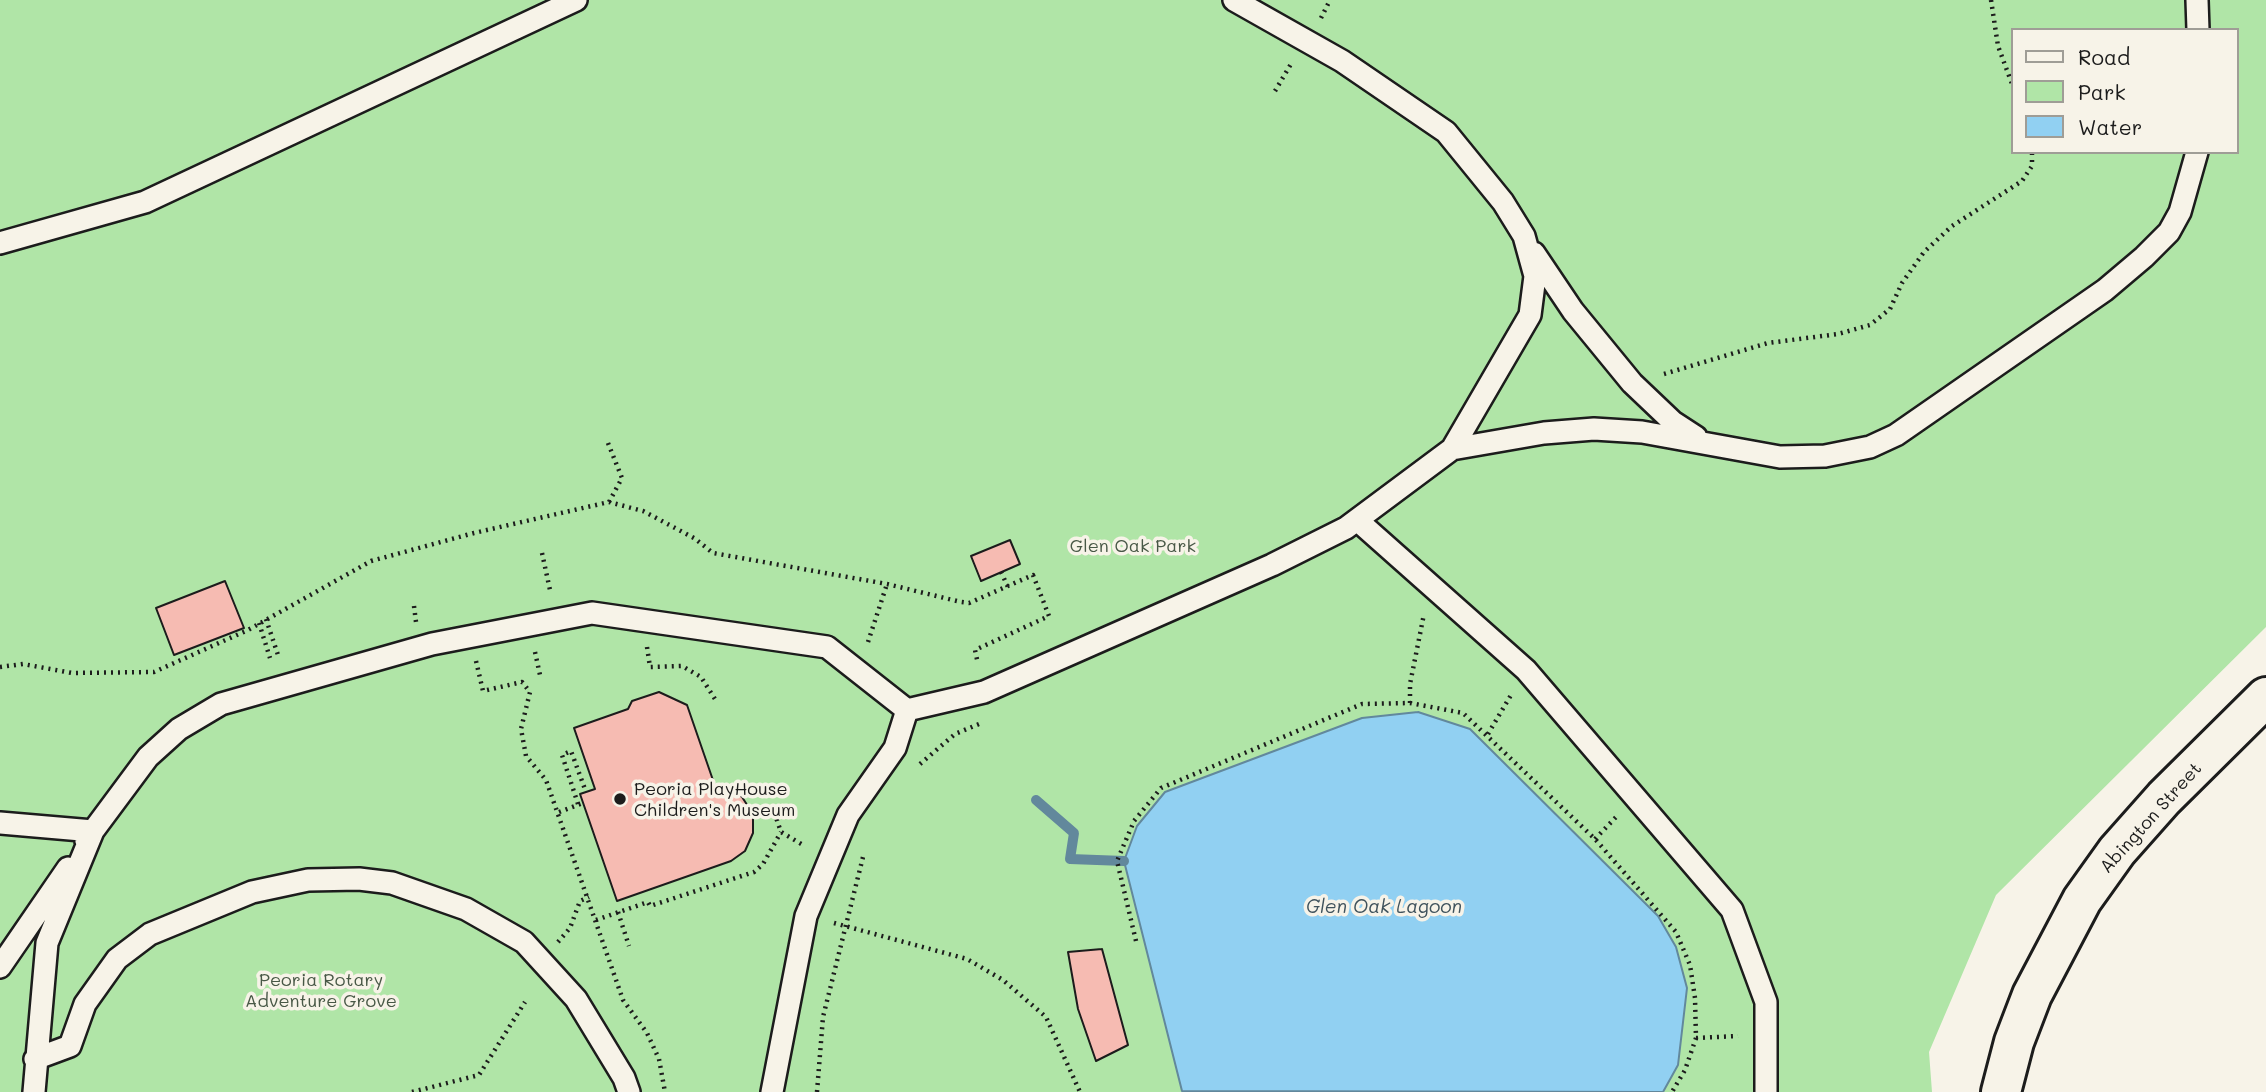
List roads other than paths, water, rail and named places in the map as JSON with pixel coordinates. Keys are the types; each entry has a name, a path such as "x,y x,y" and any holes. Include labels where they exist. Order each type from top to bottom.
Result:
{"street":[{"name":"Abington Street","path":"2004,1080 2032,995 2054,948 2088,891 2117,851 2164,798 2266,697"}],"lane":[{"path":"0,243 145,202 576,0"},
{"path":"1234,0 1318,46 1446,132 1503,202 1573,311 1632,383 1673,422 1713,447"},
{"path":"2197,0 2198,28"},
{"path":"1452,449 1558,431 1594,429 1642,432 1748,454 1807,458 1870,447 1896,435 2105,290 2144,257 2169,232 2180,212 2196,154"},
{"path":"907,710 984,692 1272,565 1357,520 1452,449 1530,315 1535,276 1524,236"},
{"path":"1357,520 1526,670 1732,909 1766,1002 1766,1092"},
{"path":"0,967 93,831 148,757 178,729 221,704 432,644 592,613 827,647 907,710"},
{"path":"772,1092 806,916 848,815 895,748 907,710"},
{"path":"0,822 93,831"},
{"path":"34,1092 47,943 93,831"},
{"path":"35,1059 70,1046 85,1004 117,959 150,934 252,892 309,880 359,878 392,883 466,909 524,942 576,999 624,1078 629,1092"}],"water":[{"name":"Glen Oak Lagoon","path":"1418,712 1470,729 1658,916 1676,947 1687,988 1678,1065 1663,1092 1182,1091 1124,861 1137,826 1165,792 1362,718"}],"waterway":[{"path":"1036,800 1074,833 1070,859 1124,861"}],"place":[{"name":"Peoria PlayHouse Children's Museum","path":"620,799"}],"park label":[{"name":"Glen Oak Park","path":"1133,546"},
{"name":"Peoria Rotary Adventure Grove","path":"321,990"}]}
